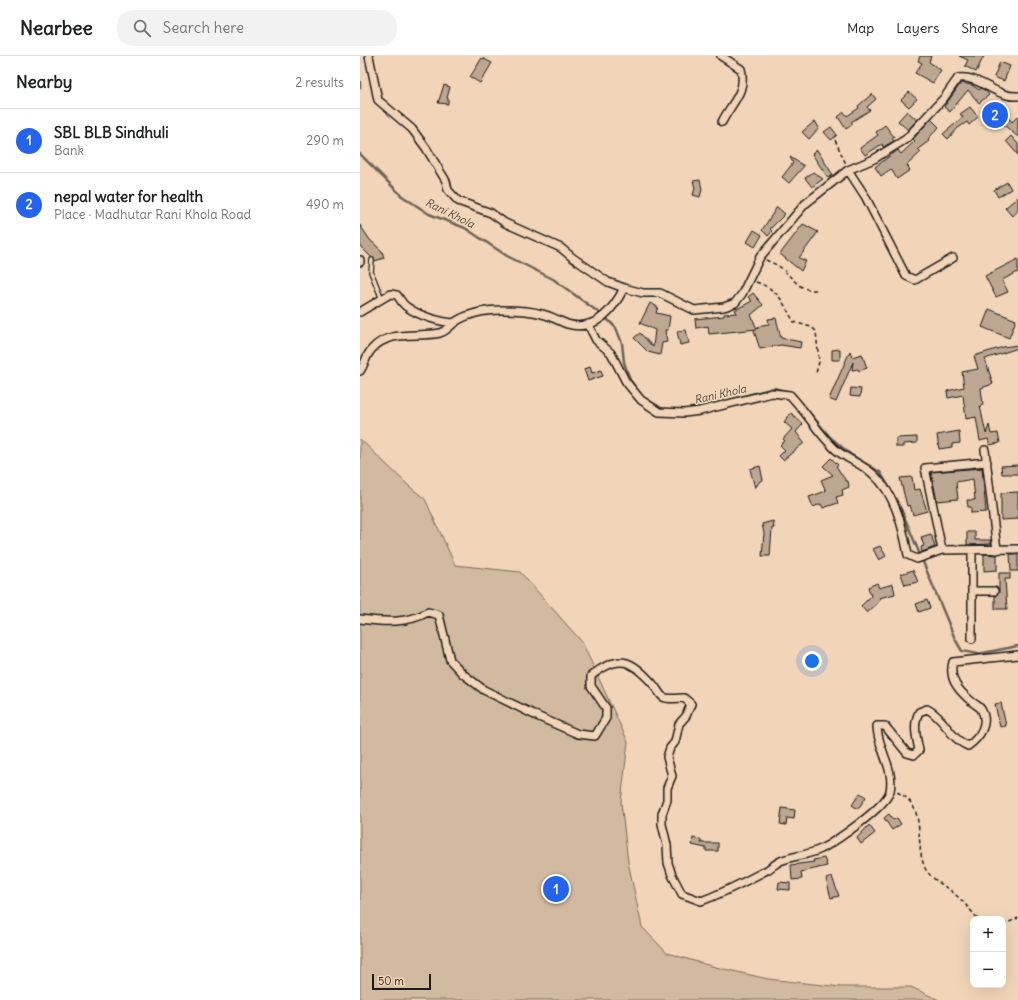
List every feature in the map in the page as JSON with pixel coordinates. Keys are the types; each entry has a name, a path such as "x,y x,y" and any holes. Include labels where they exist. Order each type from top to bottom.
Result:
{"street":[{"path":"369,56 378,100 412,129 426,148 446,181 448,190 458,201 491,213 505,223 556,245 608,282 643,293 660,293 694,310 724,307 735,302 742,294 760,257 805,204 848,170 874,159 906,139 944,98 958,78 965,77 978,81 1003,95 1018,96"},
{"path":"721,56 741,70 743,78 740,94 722,122"},
{"path":"848,170 865,196 906,276 914,280 953,258"},
{"path":"360,371 372,349 380,341 391,336 440,333 446,331 455,323 476,312 502,310 542,314 568,324 588,324 599,320 609,312 624,288"},
{"path":"360,312 390,294 397,295 407,307 441,322 455,323"},
{"path":"588,324 596,340 610,353 626,382 640,400 659,412 684,413 700,411 772,393 790,395 836,450 874,475 884,487 894,506 908,554 917,559 942,550 1018,549"},
{"path":"985,450 997,550"},
{"path":"942,550 925,468 987,462"},
{"path":"972,550 972,639"},
{"path":"972,591 994,591"},
{"path":"360,619 396,622 416,619 428,612 439,615 450,660 463,674 484,690 578,734 595,736 606,718 606,708 591,686 591,676 602,667 623,662 635,666 655,686 662,696 669,699 684,698 691,704 686,716 679,724 675,742 670,748 667,757 672,776 667,788 667,800 662,814 662,824 667,846 668,863 672,875 682,894 701,901 715,896 783,860 800,857 821,848 878,810 890,793 890,770 877,735 877,726 885,726 907,753 914,755 919,750 916,736 916,718 919,712 927,709 934,712 960,743 968,746 977,739 984,726 981,710 954,683 951,671 953,662 1018,655"}],"lane":[{"path":"372,260 371,272 382,299"}],"path":[{"path":"835,140 848,170"},
{"path":"760,257 780,267 801,287 809,290 816,290"},
{"path":"748,279 771,289 782,299 794,322 811,327 816,331 819,362 816,373"},
{"path":"890,789 901,794 913,805 920,821 921,854 926,870 941,884 957,895 975,916"},
{"path":"1006,924 1018,918"}],"shaded area":[{"path":"360,439 410,487 425,499 455,565 520,572 582,642 628,742 621,802 628,862 642,927 667,953 711,966 768,979 841,987 911,987 939,1000 360,1000"}],"building":[{"path":"920,56 931,56 929,62 941,70 933,83 915,73 922,63 918,61"},
{"path":"959,56 984,56 976,72 965,66 968,60"},
{"path":"482,58 492,63 480,83 470,77"},
{"path":"1000,62 1010,66 1004,81 994,77"},
{"path":"961,83 972,85 979,90 981,88 989,95 979,103 968,90 950,112 944,107"},
{"path":"444,85 450,87 447,98 448,104 438,103"},
{"path":"909,92 917,99 909,107 901,100"},
{"path":"872,94 876,99 867,107 870,110 851,122 853,124 846,129 838,117 844,112 847,116 859,108 858,106"},
{"path":"998,105 1012,122 1018,116 1018,137 998,120 991,125 984,116"},
{"path":"970,107 978,117 969,125 967,122 958,128 948,139 943,134 963,117 960,114"},
{"path":"907,111 917,120 908,130 898,121"},
{"path":"931,119 939,127 928,139 929,141 918,149 921,152 907,165 910,170 897,179 891,169 881,176 875,167 898,150 901,154 915,141 913,139"},
{"path":"815,121 819,128 809,139 802,132"},
{"path":"885,125 894,137 892,138 894,141 883,147 882,144 865,155 860,148 878,135 876,132"},
{"path":"831,127 837,135 831,140 824,132"},
{"path":"1011,136 1018,144 1018,155 1006,141"},
{"path":"817,150 833,175 828,178 812,154"},
{"path":"790,157 804,166 789,183 782,177 793,163"},
{"path":"813,172 823,179 812,187 805,178"},
{"path":"700,180 702,189 700,197 693,195 695,188 693,181"},
{"path":"1007,182 1011,189 998,197 994,190"},
{"path":"1018,197 1018,211 1012,216 1005,208"},
{"path":"777,207 785,214 770,229 772,231 768,236 762,230"},
{"path":"803,224 818,232 799,258 806,261 801,271 780,254"},
{"path":"360,225 370,240 382,251 384,258 375,261 360,246"},
{"path":"754,230 762,235 755,247 747,242"},
{"path":"1018,259 1018,272 1002,280 1008,292 996,297 985,276"},
{"path":"753,293 763,305 751,315 757,329 709,334 708,326 696,328 695,319 737,313 735,310 752,301 748,297"},
{"path":"650,303 658,307 656,313 670,316 668,330 665,330 667,342 662,343 660,355 648,352 634,338 640,333 653,347 655,330 640,323"},
{"path":"989,309 1016,320 1009,338 982,327"},
{"path":"776,318 781,338 801,342 800,348 781,345 760,349 754,331 762,325 769,324 768,319"},
{"path":"686,330 689,343 680,345 677,331"},
{"path":"1018,345 1018,348 985,359 993,384 981,388 983,405 980,406 986,434 989,425 991,434 998,433 1000,443 990,445 988,439 980,441 976,417 966,419 963,395 948,398 947,391 964,387 962,372 978,369 974,356 1003,347"},
{"path":"840,349 840,360 832,360 832,350"},
{"path":"850,351 852,357 862,354 867,368 859,371 858,369 852,370 853,362 836,402 829,399"},
{"path":"590,367 592,373 601,370 603,376 588,381 584,369"},
{"path":"851,388 861,389 860,397 850,396"},
{"path":"791,413 803,424 796,432 804,443 783,460 779,456 785,450 780,445 785,441 783,439 792,429 784,422"},
{"path":"959,431 960,443 952,444 952,447 939,449 937,435"},
{"path":"917,437 917,443 903,444 903,447 896,447 896,438"},
{"path":"831,458 838,465 836,466 846,481 848,481 849,487 842,490 843,495 836,497 838,503 823,508 821,504 813,507 809,497 826,491 821,480 833,475 823,466"},
{"path":"1018,465 1018,474 1002,474 1001,466"},
{"path":"760,466 763,480 760,481 755,488 750,469"},
{"path":"982,468 986,512 971,513 971,507 968,507 967,500 975,500 973,479 956,482 958,499 937,501 931,472"},
{"path":"912,477 914,490 920,489 927,511 913,515 910,505 907,506 900,478"},
{"path":"1018,492 1018,519 1001,520 1001,493"},
{"path":"773,521 774,528 772,528 770,556 762,556 764,533 762,524"},
{"path":"967,532 975,532 975,540 991,540 991,544 967,545"},
{"path":"931,534 935,547 922,552 921,547 924,546 921,537"},
{"path":"880,546 886,556 879,560 873,549"},
{"path":"984,554 997,555 997,570 984,571"},
{"path":"1010,554 1018,554 1018,571 1011,571"},
{"path":"913,570 918,582 905,585 901,574"},
{"path":"999,573 1010,573 1010,579 1005,579 1007,609 995,609 995,596 999,593"},
{"path":"877,583 879,588 893,584 895,594 879,598 881,600 867,613 861,606 871,596 868,587"},
{"path":"927,600 930,608 919,612 916,604"},
{"path":"1001,703 1006,726 1000,727 995,704"},
{"path":"860,793 866,797 858,809 852,805"},
{"path":"782,808 795,810 794,819 787,818 786,825 780,824"},
{"path":"889,814 893,820 897,818 901,824 892,830 884,818"},
{"path":"869,825 875,833 861,844 857,838"},
{"path":"693,838 701,840 701,843 718,843 718,851 706,851 706,848 692,845"},
{"path":"824,858 827,866 801,872 802,879 792,880 791,865 814,862 813,860"},
{"path":"832,877 839,896 831,898 826,879"},
{"path":"779,882 790,883 790,890 778,889"}],"waterway":[{"name":"Rani Khola","path":"360,82 360,88"},
{"name":"Rani Khola","path":"360,154 402,196 429,214 465,228 507,256 553,279 605,317 616,328 622,343 624,362 630,380 643,397 663,409"},
{"name":"Rani Khola","path":"704,407 774,388 793,393 830,437 850,454 880,472 890,489"},
{"name":"Rani Khola","path":"892,493 901,509 955,639 962,651 978,654 1018,646"}],"place":[{"name":"nepal water for health","path":"995,115"},
{"name":"SBL BLB Sindhuli","path":"556,889"}]}
